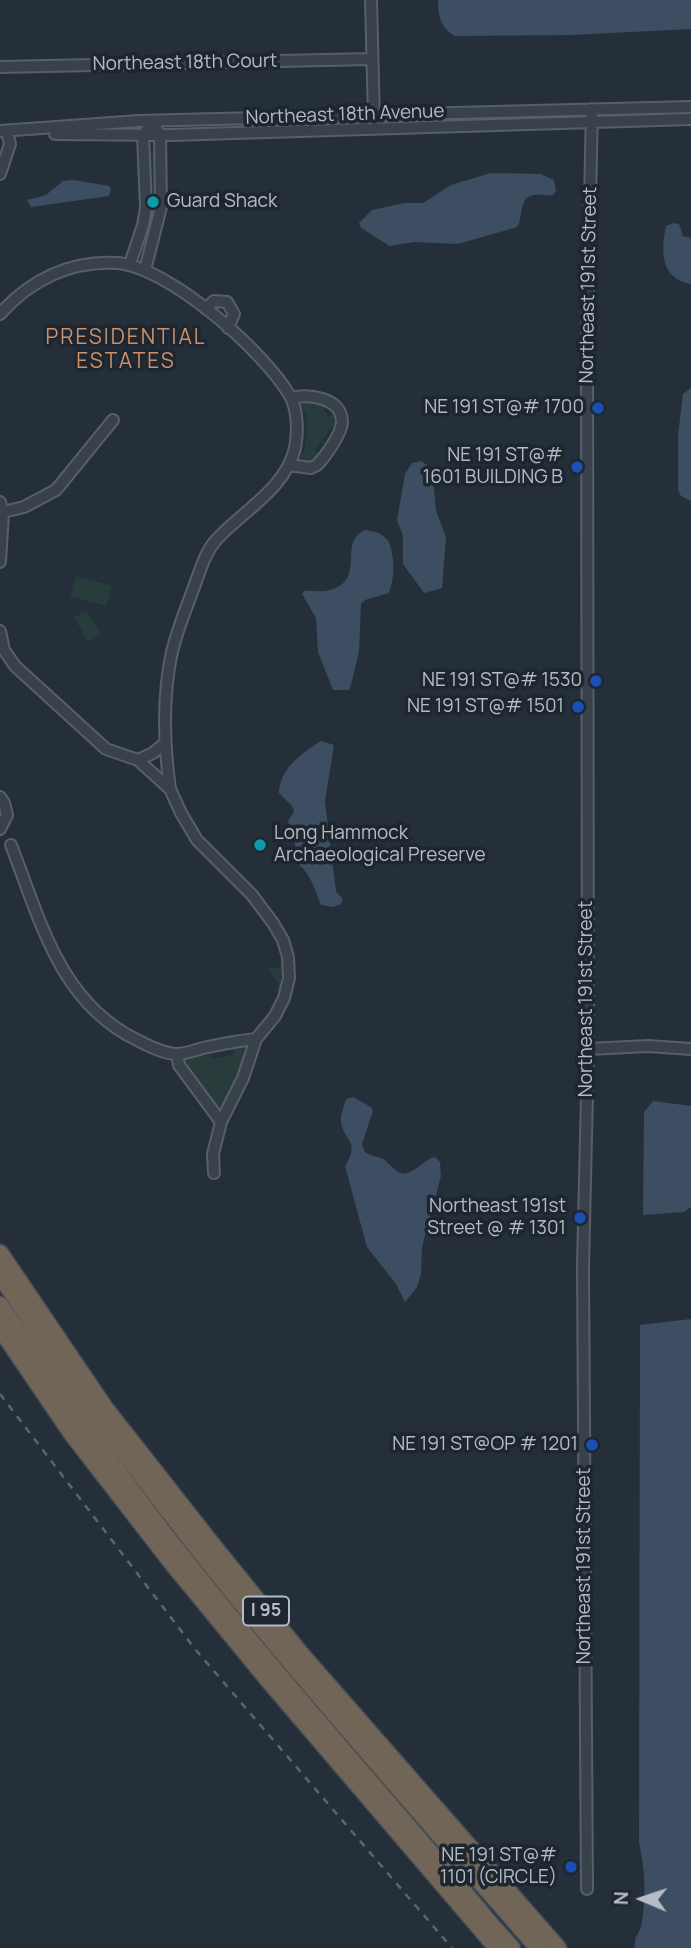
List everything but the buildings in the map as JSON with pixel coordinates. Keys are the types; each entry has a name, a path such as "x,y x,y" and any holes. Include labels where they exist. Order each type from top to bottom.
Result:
{"highway":[{"name":"I 95","path":"0,1253 105,1408 215,1548 301,1654 558,1948"},
{"path":"0,1275 56,1359 151,1489 213,1568 262,1629 538,1948"},
{"path":"0,1304 103,1453 169,1539 254,1646 484,1916"},
{"name":"I 95","path":"0,1328 72,1434 213,1613 497,1948"},
{"path":"213,1613 512,1948"}],"street":[{"path":"371,0 374,129"},
{"name":"Northeast 18th Court","path":"0,67 371,59"},
{"name":"Northeast 18th Avenue","path":"2,132 152,121 691,107"},
{"name":"Northeast 191st Street","path":"587,1889 583,1266 588,1049 587,339 592,109"},
{"name":"Northeast 18th Avenue","path":"2,132 160,135 691,119"},
{"path":"130,264 144,219 143,135 152,121 160,135 160,208 145,270"},
{"path":"0,174 10,144 2,132"},
{"path":"144,219 158,220"},
{"path":"0,314 22,293 57,272 83,263 130,264 145,270 206,309 229,328 267,366 291,398 295,414 296,436 289,465 279,481 215,542 206,557 177,630 171,655 164,744 170,789 197,840 252,895 274,923 288,957 289,978 284,998 275,1016 256,1039 243,1079 221,1122 214,1154 214,1173"},
{"path":"206,309 214,302 227,302 234,314 229,328"},
{"path":"289,465 311,468 317,465 340,430 342,421 338,410 328,401 307,395 291,398"},
{"path":"0,562 1,507 24,507 56,490 113,420"},
{"path":"0,631 5,650 15,666 78,725 106,749 138,760 170,789"},
{"path":"138,760 164,744"},
{"path":"0,797 7,815 0,829"},
{"path":"11,845 52,952 72,985 99,1014 125,1034 152,1047 177,1054 232,1041 256,1039"},
{"path":"588,1049 648,1046 691,1049"},
{"path":"177,1054 179,1065 221,1122"}],"green space":[{"path":"151,151 155,154 157,208 154,212 150,210"},
{"path":"310,399 326,406 324,410 329,416 334,413 336,429 331,427 323,440 326,445 321,442 315,451 319,454 309,465 301,462 298,452 304,453 307,434 301,433 307,431 306,412 300,412 298,409 301,401"},
{"path":"76,576 112,586 106,606 70,596"},
{"path":"86,611 101,634 88,642 74,617"},
{"path":"283,964 279,993 276,989 279,983 272,976 269,967 278,968"},
{"path":"233,1047 250,1047 236,1086 224,1108 216,1108 184,1063 184,1058 209,1052 213,1059 234,1054"}],"water":[{"path":"438,0 691,0 691,29 571,35 455,36 441,21"},
{"path":"491,173 540,174 554,180 556,191 553,195 527,198 517,227 458,244 414,242 390,246 361,228 359,223 372,210 404,203 423,203 451,185"},
{"path":"63,181 109,186 109,196 31,207 27,200 46,195"},
{"path":"679,224 683,236 691,238 691,284 673,276 665,262 663,245 666,226"},
{"path":"691,388 691,501 681,496 678,490 678,436 683,394"},
{"path":"421,461 432,468 436,511 446,537 442,588 424,593 403,564 403,536 397,520 405,474 412,463"},
{"path":"366,530 379,533 388,540 393,559 392,580 389,593 365,600 361,604 359,651 351,685 349,690 333,690 318,652 316,618 302,594 304,591 326,591 339,586 346,579 350,571 353,543 357,535"},
{"path":"321,741 334,745 325,801 336,892 343,899 341,904 332,907 321,905 309,877 298,864 293,831 288,822 294,811 279,793 283,776 288,769 300,756"},
{"path":"353,1097 371,1107 373,1111 362,1144 365,1152 385,1160 401,1173 410,1172 435,1157 440,1162 441,1176 422,1247 421,1274 417,1287 405,1302 396,1284 367,1247 345,1166 352,1146 343,1129 341,1117 346,1099"},
{"path":"653,1101 691,1106 691,1207 684,1212 643,1215 644,1112"},
{"path":"691,1319 691,1948 635,1948 642,1922 644,1892 639,1843 640,1325"}],"railway":[{"path":"0,1394 195,1649 452,1948"}],"place":[{"name":"Guard Shack","path":"153,202"},
{"name":"NE 191 ST@# 1700","path":"598,408"},
{"name":"NE 191 ST@# 1601 BUILDING B","path":"577,467"},
{"name":"NE 191 ST@# 1530","path":"596,681"},
{"name":"NE 191 ST@# 1501","path":"578,707"},
{"name":"Long Hammock Archaeological Preserve","path":"260,845"},
{"name":"Northeast 191st Street @ # 1301","path":"580,1218"},
{"name":"NE 191 ST@OP # 1201","path":"592,1445"},
{"name":"NE 191 ST@# 1101 (CIRCLE)","path":"571,1867"}],"district":[{"name":"PRESIDENTIAL ESTATES","path":"126,350"}]}
